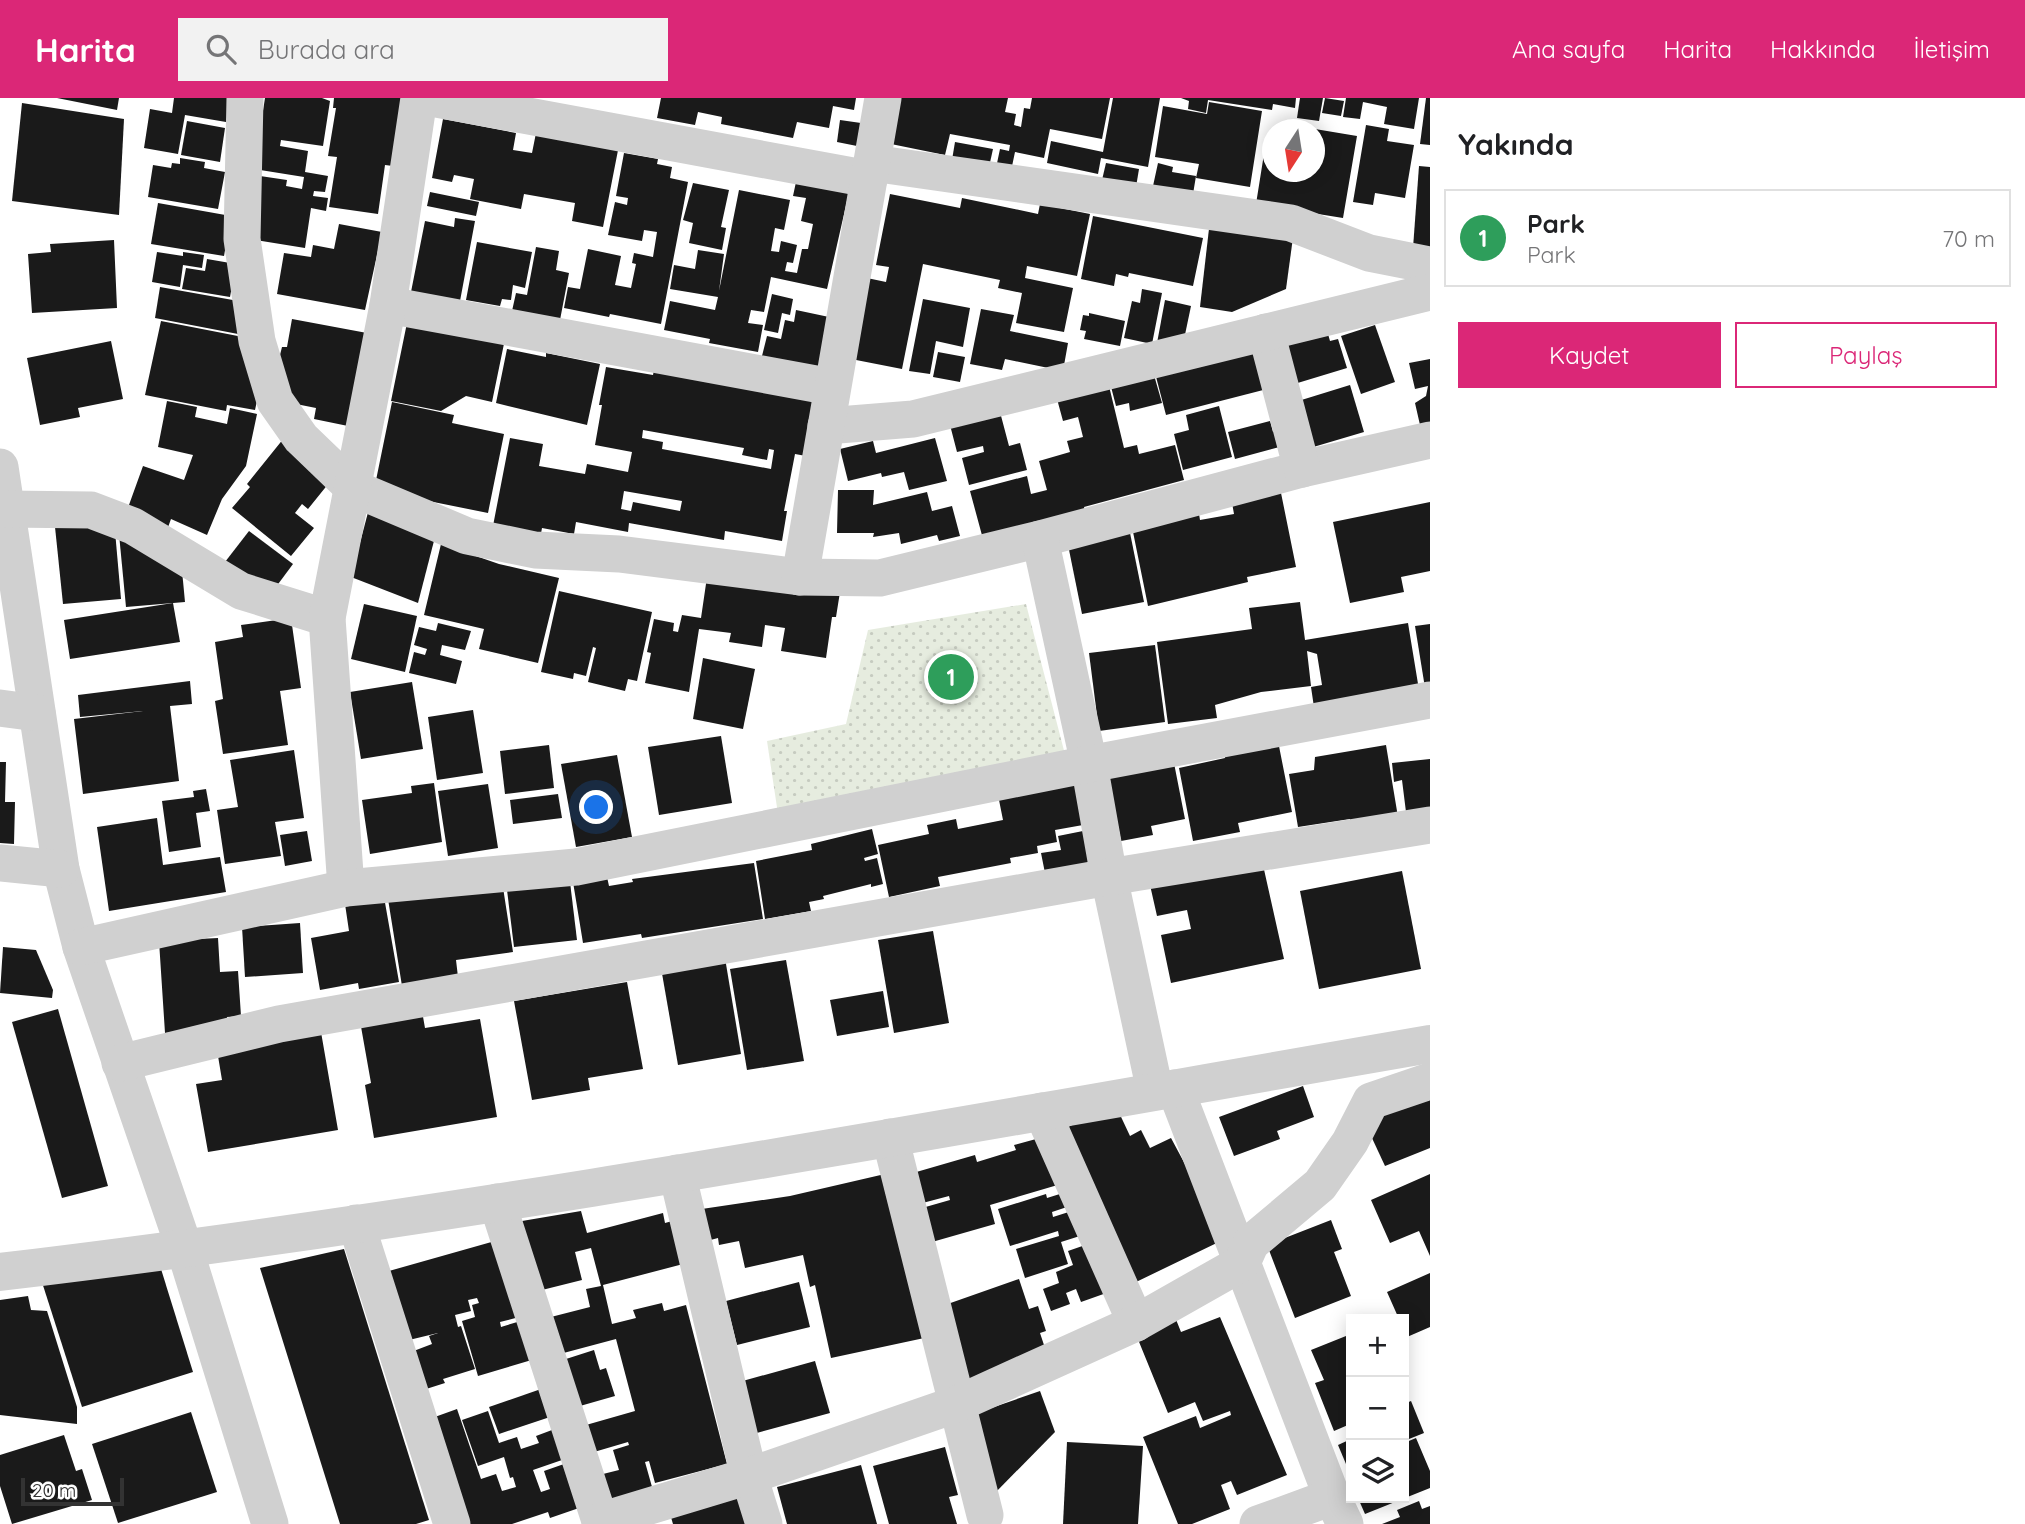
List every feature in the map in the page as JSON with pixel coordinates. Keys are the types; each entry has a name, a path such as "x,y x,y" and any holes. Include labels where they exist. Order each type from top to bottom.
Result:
{"street":[{"path":"245,98 242,239 257,341 275,401 301,438 353,488 467,536 535,550 619,554 800,577 880,578 1040,539 1302,469 1430,440"},
{"path":"346,888 327,618 388,305 419,98"},
{"path":"431,98 871,171 1291,223 1368,253 1430,265"},
{"path":"800,577 883,98"},
{"path":"826,426 913,418 1430,292"},
{"path":"388,305 832,387"},
{"path":"1266,332 1302,469"},
{"path":"0,467 6,509 6,553 37,713 61,869 81,947 185,1250 270,1524"},
{"path":"6,509 91,510 133,526 241,591 327,618"},
{"path":"1040,539 1090,764 1109,877 1165,1089 1242,1263 1338,1511 1258,1524"},
{"path":"81,947 346,888 576,867 1430,699"},
{"path":"0,708 37,713"},
{"path":"120,1063 279,1024 1109,877 1430,825"},
{"path":"0,863 61,869"},
{"path":"0,1272 185,1250 497,1202 1430,1044"},
{"path":"497,1202 600,1523 749,1476 957,1404 1136,1323 1242,1263 1251,1243 1320,1185 1350,1142 1371,1101 1430,1081"},
{"path":"1042,1111 1136,1323"},
{"path":"890,1137 985,1516"},
{"path":"677,1173 749,1476 764,1524"},
{"path":"356,1223 452,1524"}],"shaded area":[{"path":"1026,604 1068,766 778,814 767,741 846,724 868,630"}],"building":[{"path":"57,98 119,98 117,110"},
{"path":"174,98 231,98 226,122 185,115 178,154 144,148 150,109 172,113"},
{"path":"265,98 322,98 330,101 323,146 281,140 280,146 308,151 305,172 328,176 325,192 314,191 313,196 328,198 326,211 311,208 305,248 250,239 260,176 287,180 286,186 302,189 304,177 254,169"},
{"path":"334,98 404,98 393,166 385,165 378,214 329,207 337,157 328,156 336,108 333,108"},
{"path":"661,98 856,98 854,110 833,106 829,128 797,122 793,138 721,124 722,117 698,112 695,125 657,118"},
{"path":"900,98 1008,98 1005,112 1016,114 1014,125 1021,127 1024,108 1030,109 1032,98 1110,98 1102,139 1050,129 1044,158 1015,152 1011,171 996,168 1000,149 1009,151 1010,145 950,134 945,155 891,144"},
{"path":"1113,98 1160,98 1148,167 1101,158 1098,174 1047,163 1051,141 1103,152"},
{"path":"1181,98 1296,98 1295,108 1273,104 1272,110 1208,100 1206,113 1188,109 1189,101"},
{"path":"1300,98 1323,98 1319,119 1297,118"},
{"path":"1325,98 1344,101 1341,116 1322,113"},
{"path":"1346,98 1419,98 1414,129 1384,124 1387,107 1363,102 1360,119 1343,117"},
{"path":"1426,98 1430,98 1430,145 1420,144"},
{"path":"1209,102 1262,111 1250,187 1196,178 1199,164 1155,157 1163,106 1207,114"},
{"path":"22,103 124,119 119,215 12,201"},
{"path":"443,119 516,133 513,150 532,153 537,128 620,140 603,227 572,221 575,203 524,194 521,209 470,199 474,179 454,175 452,182 432,178"},
{"path":"840,120 861,123 857,146 837,142"},
{"path":"187,121 225,128 220,162 181,155"},
{"path":"1366,125 1389,129 1387,141 1414,145 1405,198 1375,193 1373,205 1353,202"},
{"path":"1325,131 1357,136 1343,218 1256,204 1262,166 1262,182 1325,182"},
{"path":"955,142 993,149 989,167 952,160"},
{"path":"624,153 658,159 657,164 672,167 670,178 688,182 661,324 564,308 568,287 580,289 588,249 621,256 615,285 631,288 636,264 632,263 634,253 653,257 657,232 644,230 642,241 608,235 615,202 627,205 628,198 616,196"},
{"path":"180,158 205,162 204,168 225,172 218,209 148,197 153,165 171,168 172,163 180,164"},
{"path":"1106,163 1139,169 1136,187 1102,180"},
{"path":"1158,163 1173,167 1172,172 1196,176 1193,194 1153,186"},
{"path":"1419,166 1430,167 1430,249 1413,248"},
{"path":"796,182 849,192 827,289 771,277 764,312 751,310 748,323 763,325 758,352 709,343 710,339 664,330 670,301 715,310 718,297 670,289 674,265 695,269 698,250 724,254 719,291 739,190 790,200 784,230 775,228 771,251 779,252 781,241 797,245 793,263 787,262 785,271 797,273 802,249 808,249 813,224 801,221 806,198 793,196"},
{"path":"693,183 729,190 721,227 726,228 722,250 689,243 693,223 683,220"},
{"path":"430,192 479,202 476,216 427,206"},
{"path":"890,194 960,208 962,198 1038,214 1040,204 1090,214 1077,276 1027,266 1025,278 1073,288 1064,332 1016,323 1022,293 998,288 1000,280 923,264 902,369 851,359 867,278 886,282 889,267 876,265"},
{"path":"158,203 231,216 224,256 151,244"},
{"path":"1093,216 1203,238 1193,286 1129,273 1128,277 1116,274 1114,286 1081,279"},
{"path":"455,218 475,221 460,301 411,292 425,221 454,227"},
{"path":"1210,220 1294,230 1286,289 1232,312 1200,307"},
{"path":"339,224 382,232 365,310 277,294 284,253 311,257 313,245 334,249"},
{"path":"114,240 117,308 32,313 28,254 51,252 50,244"},
{"path":"477,242 532,252 525,288 513,285 511,300 502,299 500,306 466,300"},
{"path":"536,247 559,251 556,270 569,273 560,320 512,311 516,293 527,295"},
{"path":"157,252 183,256 183,252 204,255 202,268 183,265 180,287 152,282"},
{"path":"207,259 236,264 230,297 182,289 186,268 205,271"},
{"path":"160,287 244,302 238,334 155,318"},
{"path":"1142,289 1162,293 1152,344 1124,338 1132,301 1140,303"},
{"path":"772,294 793,299 790,315 782,313 778,333 764,330"},
{"path":"923,299 970,308 963,347 936,341 930,374 909,371"},
{"path":"1165,300 1191,306 1182,349 1157,343"},
{"path":"981,309 1014,315 1010,331 1068,343 1063,371 1005,359 1002,370 970,364"},
{"path":"796,310 829,317 819,367 762,356 767,336 781,339 785,320 794,322"},
{"path":"1089,313 1125,321 1120,346 1084,339 1086,331 1080,330 1083,315 1089,316"},
{"path":"408,318 506,334 492,402 466,396 441,411 391,401"},
{"path":"292,319 367,333 348,426 314,419 316,408 291,403 278,363 282,347 287,347"},
{"path":"161,321 248,338 258,396 255,410 227,405 226,411 145,395"},
{"path":"1375,325 1395,382 1361,394 1341,336"},
{"path":"1326,327 1330,341 1338,339 1347,368 1291,385 1278,342"},
{"path":"111,341 123,399 78,408 80,417 40,425 27,358"},
{"path":"1260,348 1271,388 1166,415 1154,369"},
{"path":"507,349 546,357 546,353 600,364 587,425 496,403"},
{"path":"938,352 965,357 960,382 933,377"},
{"path":"1430,359 1430,422 1420,425 1415,403 1426,396 1428,386 1415,389 1409,363"},
{"path":"606,367 653,375 654,370 816,399 806,456 795,454 784,511 787,511 782,541 725,531 724,540 629,523 628,532 576,522 574,534 542,528 540,539 492,531 510,438 543,444 539,466 585,474 587,464 628,472 632,452 595,445 602,405 599,405","holes":["643,430 744,448 742,455 767,460 769,449 774,450 771,469 662,449 663,442 642,438","624,491 682,501 680,511 633,502 631,511 621,509"]},
{"path":"1152,368 1162,403 1130,411 1129,403 1116,406 1109,379"},
{"path":"1350,385 1364,432 1310,448 1295,402"},
{"path":"1109,386 1124,448 1137,445 1139,454 1175,445 1184,480 1084,507 1087,518 983,539 970,491 1027,476 1031,494 1047,490 1039,461 1070,452 1067,441 1083,437 1078,417 1063,421 1057,399"},
{"path":"167,401 197,407 195,417 227,424 230,408 257,414 246,466 222,499 207,535 171,519 167,530 125,516 143,466 184,480 193,455 158,447"},
{"path":"392,402 454,415 452,423 504,434 488,513 374,490"},
{"path":"1219,406 1232,457 1183,470 1174,434 1189,430 1186,415"},
{"path":"1000,412 1009,446 1020,443 1027,470 969,485 962,458 984,452 983,446 957,452 950,425"},
{"path":"1270,421 1273,432 1283,429 1287,445 1235,459 1228,432"},
{"path":"284,438 333,478 308,509 302,504 295,513 314,528 291,556 232,508 250,487 247,484"},
{"path":"935,438 947,481 909,490 904,472 882,477 881,473 848,481 840,449 873,441 876,453"},
{"path":"1280,488 1296,567 1247,577 1248,582 1148,606 1132,527 1199,514 1200,520 1234,514 1231,497"},
{"path":"838,490 874,490 873,505 927,492 932,511 952,506 960,536 939,541 937,535 901,544 899,533 873,537 874,533 837,533"},
{"path":"371,501 436,533 418,603 351,577"},
{"path":"1430,502 1430,571 1401,577 1404,592 1350,603 1333,522"},
{"path":"100,523 115,531 121,599 63,604 55,527"},
{"path":"1128,523 1144,602 1082,614 1066,535"},
{"path":"249,531 293,564 270,595 225,562"},
{"path":"119,534 181,560 185,602 126,607"},
{"path":"441,544 499,564 559,578 538,663 479,649 484,629 424,615"},
{"path":"707,577 840,592 836,617 832,617 826,658 781,651 785,628 765,625 762,647 729,642 731,633 699,629 689,692 645,683 651,653 647,652 654,619 674,623 673,631 678,632 682,615 701,618"},
{"path":"559,591 652,612 637,681 628,679 625,691 588,682 596,648 593,647 586,676 574,673 573,679 541,672"},
{"path":"1300,602 1305,640 1408,623 1420,696 1315,714 1311,687 1322,685 1317,654 1307,651 1311,686 1261,692 1215,705 1217,718 1168,724 1157,642 1252,629 1249,608"},
{"path":"173,603 180,642 70,659 64,620"},
{"path":"364,604 417,616 405,672 351,659"},
{"path":"291,618 301,688 280,691 288,745 223,754 215,701 223,699 215,642 243,637 241,625"},
{"path":"438,623 471,631 465,650 442,645 440,655 462,661 456,684 409,673 414,652 425,655 427,649 414,645 419,627 436,631"},
{"path":"1430,624 1430,694 1426,694 1415,626"},
{"path":"1155,645 1165,722 1099,731 1089,653"},
{"path":"703,658 755,669 743,729 693,719"},
{"path":"190,681 192,704 170,706 179,781 83,794 74,719 143,711 80,717 78,695"},
{"path":"412,682 423,749 361,759 350,692"},
{"path":"473,710 483,773 437,780 428,717"},
{"path":"721,736 732,803 659,815 648,747"},
{"path":"1277,736 1292,812 1238,823 1240,832 1193,841 1179,768 1225,758 1223,746"},
{"path":"549,745 554,788 505,794 500,751"},
{"path":"1386,745 1398,817 1351,825 1350,819 1298,827 1289,774 1314,770 1315,757"},
{"path":"294,750 304,818 275,822 281,856 225,864 217,810 238,807 230,760"},
{"path":"617,755 632,837 576,847 561,764"},
{"path":"1173,758 1185,819 1151,826 1153,835 1121,841 1107,770"},
{"path":"1430,759 1430,809 1406,812 1402,780 1394,782 1392,763"},
{"path":"0,762 6,762 5,802 15,802 14,844 0,843"},
{"path":"1074,780 1083,825 1055,830 1057,842 1037,846 1038,853 1010,858 1011,863 938,877 940,886 889,897 878,845 929,834 927,825 956,819 958,829 1003,820 998,795"},
{"path":"434,783 442,842 370,854 362,800 412,793 411,786"},
{"path":"488,784 498,848 448,856 438,791"},
{"path":"206,789 210,811 196,813 201,847 169,852 162,801 194,797 193,791"},
{"path":"558,794 562,818 513,824 510,800"},
{"path":"157,818 163,865 220,857 226,892 109,911 97,827"},
{"path":"872,829 878,854 864,858 865,861 877,858 883,884 871,887 871,884 823,896 824,899 809,902 811,911 765,919 756,861 812,850 811,844"},
{"path":"307,831 312,861 285,866 280,835"},
{"path":"1083,831 1090,865 1045,873 1041,853 1061,850 1058,836"},
{"path":"754,863 763,919 642,938 641,934 583,943 573,882 607,877 609,886 633,882 632,879"},
{"path":"1263,865 1284,959 1171,983 1161,935 1191,929 1187,910 1157,916 1150,885"},
{"path":"1402,871 1421,969 1319,989 1300,891"},
{"path":"502,881 513,952 456,960 458,977 402,986 388,899"},
{"path":"570,882 577,940 514,947 507,890"},
{"path":"384,897 399,982 359,989 358,983 320,990 311,938 349,931 345,904"},
{"path":"300,923 303,973 245,977 242,927"},
{"path":"933,931 949,1023 894,1033 878,940"},
{"path":"218,938 220,972 238,971 241,1016 227,1017 229,1029 165,1033 159,941"},
{"path":"3,947 36,950 53,990 52,998 0,993"},
{"path":"724,952 741,1054 678,1065 660,962"},
{"path":"786,960 804,1061 747,1070 730,969"},
{"path":"627,982 643,1069 588,1078 590,1090 532,1100 514,1001"},
{"path":"883,991 889,1027 837,1036 830,1000"},
{"path":"58,1009 108,1186 62,1198 12,1022"},
{"path":"422,1011 425,1028 480,1019 497,1117 374,1138 365,1085 371,1083 360,1021"},
{"path":"321,1032 338,1130 208,1152 196,1084 222,1080 217,1050"},
{"path":"1303,1086 1314,1117 1277,1131 1280,1139 1234,1156 1219,1117"},
{"path":"1430,1087 1430,1148 1385,1166 1365,1123"},
{"path":"1115,1104 1130,1136 1141,1130 1150,1148 1171,1138 1225,1239 1134,1283 1064,1129"},
{"path":"1047,1136 1061,1184 990,1205 995,1224 925,1244 915,1210 950,1200 949,1196 915,1205 906,1175 975,1155 977,1162 1016,1150 1014,1145"},
{"path":"885,1174 929,1337 831,1358 815,1285 810,1287 803,1255 745,1268 739,1241 719,1245 718,1238 703,1242 695,1210 790,1196"},
{"path":"1430,1174 1430,1256 1419,1231 1390,1243 1371,1200"},
{"path":"1063,1193 1067,1207 1052,1212 1053,1217 1075,1210 1083,1235 1061,1242 1068,1264 1025,1278 1016,1249 1059,1236 1058,1231 1010,1246 998,1209 1046,1194 1047,1198"},
{"path":"581,1211 587,1233 663,1213 665,1223 676,1220 687,1263 603,1285 612,1324 636,1318 633,1310 662,1303 664,1311 686,1305 727,1464 655,1483 649,1461 645,1462 654,1494 612,1506 603,1474 619,1470 613,1450 629,1445 628,1442 594,1452 586,1425 635,1411 616,1339 556,1355 547,1318 590,1307 586,1289 601,1286 591,1248 575,1252 582,1280 538,1291 522,1221"},
{"path":"1331,1220 1342,1249 1334,1252 1351,1296 1295,1318 1267,1245"},
{"path":"495,1241 523,1316 500,1322 501,1327 524,1320 535,1359 478,1376 462,1321 475,1317 472,1305 479,1303 477,1298 468,1300 471,1311 455,1315 475,1369 443,1379 445,1383 423,1390 411,1352 432,1344 429,1336 438,1333 409,1340 389,1271"},
{"path":"1091,1243 1112,1291 1081,1302 1076,1289 1066,1293 1070,1304 1051,1311 1043,1289 1059,1283 1056,1272 1073,1265 1068,1251"},
{"path":"344,1249 429,1520 416,1524 340,1524 260,1268"},
{"path":"161,1269 193,1372 82,1407 40,1276"},
{"path":"1430,1273 1430,1327 1409,1336 1409,1314 1397,1314 1387,1292"},
{"path":"1019,1279 1029,1309 1038,1306 1046,1331 1040,1333 1045,1348 961,1386 942,1306"},
{"path":"799,1282 810,1327 737,1345 726,1301"},
{"path":"28,1296 31,1310 47,1311 77,1407 77,1424 0,1415 0,1300"},
{"path":"1175,1317 1181,1332 1220,1317 1287,1475 1237,1495 1231,1481 1221,1485 1230,1509 1192,1524 1178,1524 1143,1437 1196,1416 1200,1428 1231,1415 1230,1411 1203,1421 1195,1402 1168,1413 1135,1332"},
{"path":"1346,1336 1346,1426 1334,1431 1315,1383 1324,1380 1311,1350"},
{"path":"594,1350 600,1370 606,1368 615,1396 580,1406 566,1359"},
{"path":"815,1361 830,1413 753,1434 739,1382"},
{"path":"541,1389 550,1417 499,1434 489,1407"},
{"path":"1040,1391 1055,1432 994,1494 971,1415"},
{"path":"1411,1401 1424,1433 1409,1439"},
{"path":"457,1409 481,1479 496,1474 502,1491 516,1487 513,1477 510,1478 504,1457 478,1466 462,1420 488,1411 499,1443 517,1437 521,1449 539,1443 536,1436 552,1430 562,1460 533,1470 541,1492 550,1489 544,1471 564,1464 579,1508 550,1518 548,1512 512,1524 469,1524 432,1418"},
{"path":"191,1412 217,1492 118,1523 92,1444"},
{"path":"64,1435 76,1471 82,1469 92,1500 12,1524 0,1486 0,1455"},
{"path":"1416,1438 1430,1471 1430,1488 1409,1496 1409,1441"},
{"path":"1346,1441 1346,1464 1338,1445"},
{"path":"1067,1442 1143,1446 1138,1524 1063,1524"},
{"path":"945,1447 958,1495 949,1497 957,1524 889,1524 873,1466"},
{"path":"861,1465 877,1524 787,1524 777,1487"},
{"path":"741,1494 749,1524 673,1524 670,1514"},
{"path":"1419,1501 1422,1509 1430,1506 1430,1524 1382,1524 1400,1517 1397,1510"},
{"path":"1360,1503 1392,1503 1365,1514"}],"place":[{"name":"Park","path":"951,677"}]}
